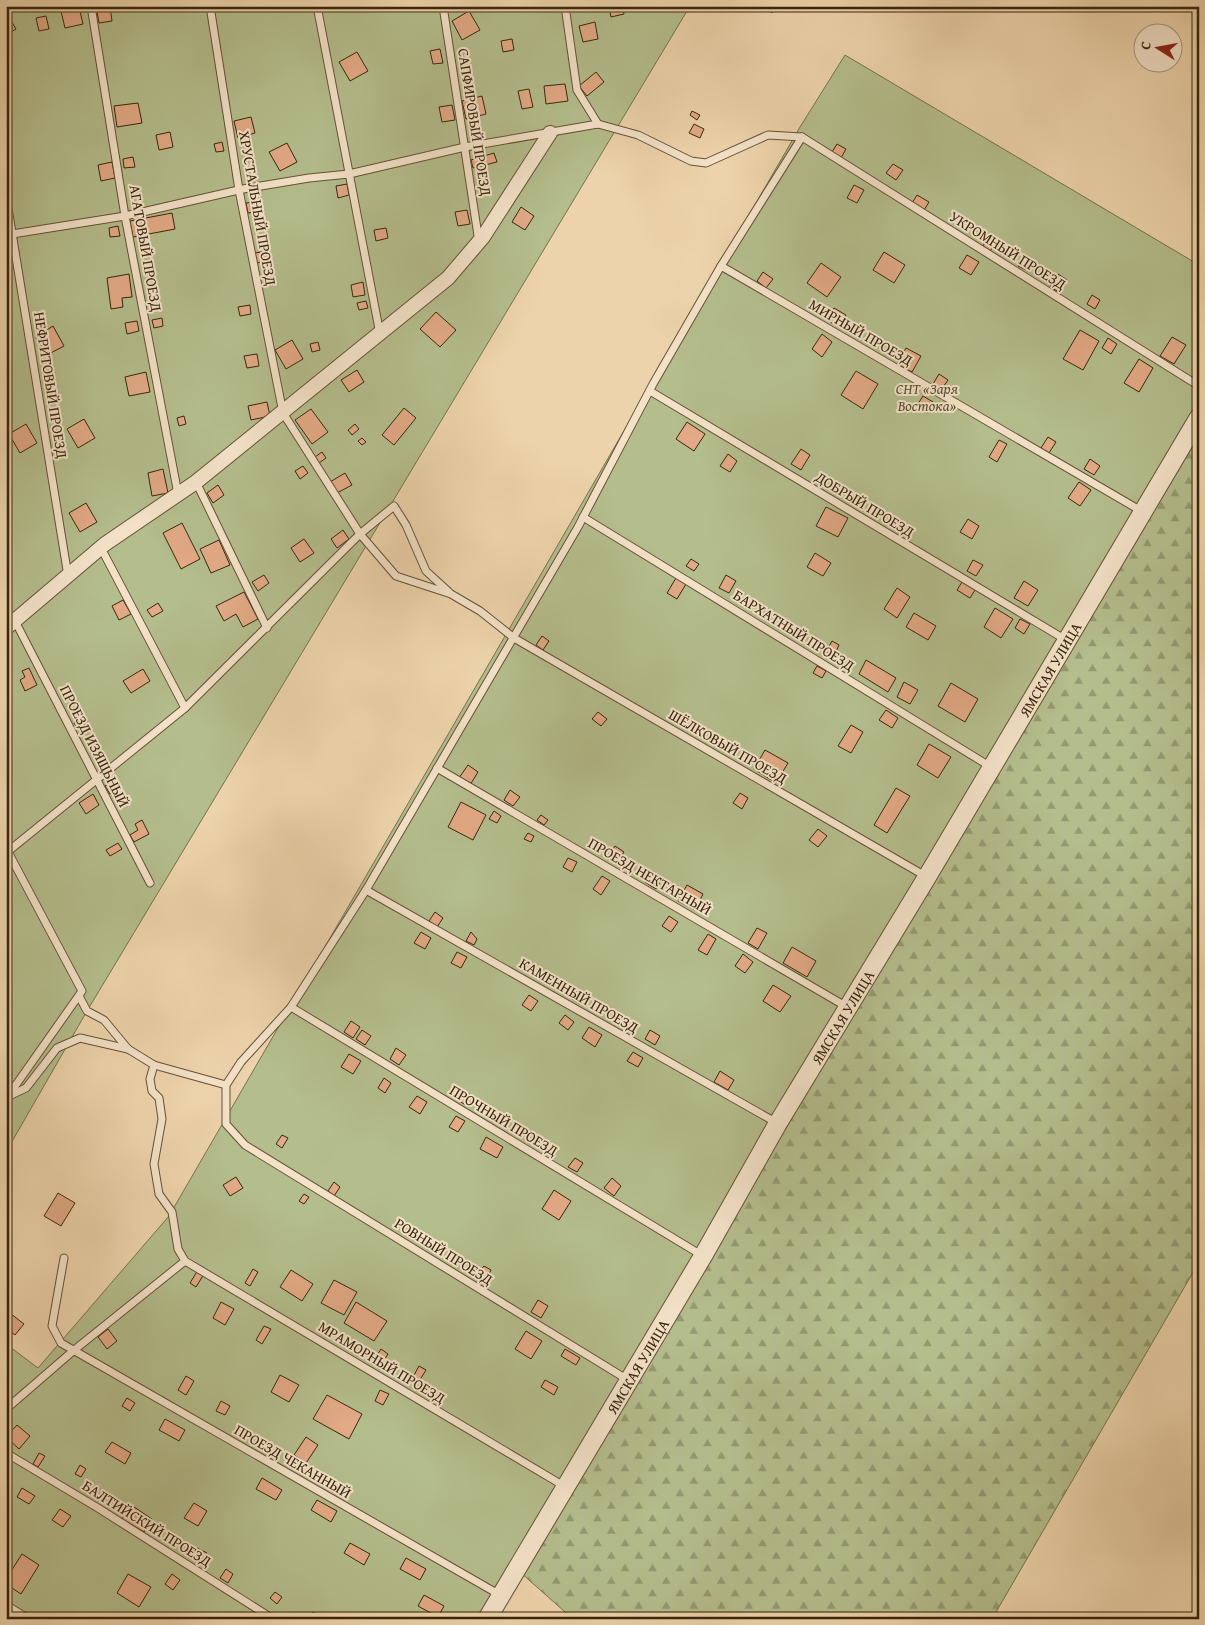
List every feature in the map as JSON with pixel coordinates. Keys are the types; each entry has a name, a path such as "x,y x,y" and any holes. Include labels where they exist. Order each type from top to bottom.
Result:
{"street":[{"path":"11,625 101,548 196,482 448,278 479,242 550,133"},
{"name":"ЯМСКАЯ УЛИЦА","path":"487,1619 564,1486 703,1256 778,1123 927,877 1199,417"}],"lane":[{"name":"АГАТОВЫЙ ПРОЕЗД","path":"91,6 125,216 178,494"},
{"name":"ХРУСТАЛЬНЫЙ ПРОЕЗД","path":"210,6 240,190 283,413"},
{"path":"317,6 380,334"},
{"name":"САПФИРОВЫЙ ПРОЕЗД","path":"443,6 479,242"},
{"path":"565,6 577,90 598,124"},
{"path":"7,1096 26,1088 56,1048 80,1038 128,1049 154,1065 226,1085 240,1062 291,1007 366,890 583,517 650,391 721,266 802,137 768,135 706,163 691,161 638,136 598,124 466,147 349,174 309,178 240,190 125,216 9,235"},
{"name":"УКРОМНЫЙ ПРОЕЗД","path":"802,137 1199,386"},
{"name":"НЕФРИТОВЫЙ ПРОЕЗД","path":"6,196 9,235 68,578"},
{"name":"МИРНЫЙ ПРОЕЗД","path":"721,266 1143,512"},
{"name":"ДОБРЫЙ ПРОЕЗД","path":"650,391 1066,640"},
{"path":"283,413 360,534 396,576 451,594"},
{"path":"196,482 267,628"},
{"path":"128,1049 104,1020 87,1011 81,994 7,852 185,708 360,534 394,506 406,525 415,550 426,571 451,594"},
{"name":"БАРХАТНЫЙ ПРОЕЗД","path":"583,517 991,767"},
{"path":"101,548 185,708"},
{"name":"ШЁЛКОВЫЙ ПРОЕЗД","path":"451,594 480,610 514,638 927,877"},
{"name":"ПРОЕЗД ИЗЯЩЬНЫЙ","path":"11,625 96,779 150,883"},
{"name":"ПРОЕЗД НЕКТАРНЫЙ","path":"437,768 848,1007"},
{"name":"КАМЕННЫЙ ПРОЕЗД","path":"366,890 778,1123"},
{"path":"7,1096 81,994"},
{"name":"ПРОЧНЫЙ ПРОЕЗД","path":"291,1007 703,1256"},
{"path":"6,1409 73,1351 185,1261 178,1249 172,1212 159,1194 154,1164 156,1143 162,1119 159,1098 152,1091 150,1079 154,1065"},
{"name":"РОВНЫЙ ПРОЕЗД","path":"226,1085 226,1124 245,1144 628,1380"},
{"name":"ПРОЕЗД ЧЕКАННЫЙ","path":"64,1258 52,1326 61,1342 73,1351 500,1595"},
{"name":"МРАМОРНЫЙ ПРОЕЗД","path":"185,1261 564,1486"},
{"name":"БАЛТИЙСКИЙ ПРОЕЗД","path":"6,1453 98,1508 273,1619"},
{"path":"6,1605 29,1619"}],"green space":[{"path":"6,6 690,6 87,1011 6,1152"},
{"name":"СНТ «Заря Востока»","path":"845,55 1199,265 1199,417 487,1619 6,1619 6,1344 38,1368 169,1216 800,127"},
{"path":"1199,435 1199,1262 992,1619 573,1619 521,1573"}],"building":[{"path":"96,6 110,6 112,21 99,23"},
{"path":"622,6 624,14 611,17 609,7"},
{"path":"763,6 772,6 775,8 772,13"},
{"path":"79,7 83,24 65,28 61,11"},
{"path":"469,11 480,30 462,40 452,21"},
{"path":"6,12 16,29 6,35"},
{"path":"46,16 49,29 39,31 36,18"},
{"path":"595,22 598,39 583,42 579,26"},
{"path":"512,39 514,50 503,52 501,41"},
{"path":"440,49 443,63 433,64 430,51"},
{"path":"357,52 368,71 350,81 339,62"},
{"path":"596,72 604,82 587,96 579,86"},
{"path":"565,84 568,101 546,104 544,86"},
{"path":"529,89 533,107 522,109 518,91"},
{"path":"482,96 486,114 466,119 462,101"},
{"path":"138,103 142,123 117,127 114,106"},
{"path":"452,105 455,120 442,122 439,107"},
{"path":"692,111 700,115 697,120 690,115"},
{"path":"251,117 255,133 238,138 234,121"},
{"path":"694,124 704,129 700,138 689,133"},
{"path":"170,132 173,147 159,150 156,135"},
{"path":"222,142 224,151 216,152 214,144"},
{"path":"287,143 297,162 280,171 269,152"},
{"path":"837,144 846,149 841,158 832,152"},
{"path":"494,153 497,162 473,168 471,160"},
{"path":"133,157 135,167 124,168 123,159"},
{"path":"112,162 115,178 101,181 98,165"},
{"path":"893,164 903,170 896,180 886,173"},
{"path":"347,184 349,195 338,198 336,186"},
{"path":"854,185 864,190 857,203 847,198"},
{"path":"917,195 929,202 924,210 912,203"},
{"path":"255,202 256,212 248,213 246,203"},
{"path":"521,207 534,216 525,230 512,222"},
{"path":"467,210 470,224 458,226 455,212"},
{"path":"172,213 175,229 133,237 130,221"},
{"path":"118,226 120,236 110,237 109,228"},
{"path":"386,228 388,238 376,241 374,230"},
{"path":"987,239 995,244 990,251 983,246"},
{"path":"267,251 269,260 257,263 255,253"},
{"path":"884,252 905,265 894,283 873,270"},
{"path":"967,255 979,262 971,275 959,268"},
{"path":"1023,259 1031,263 1026,270 1018,266"},
{"path":"821,263 841,277 827,297 807,283"},
{"path":"763,272 773,279 766,288 757,281"},
{"path":"129,274 132,297 122,298 123,307 111,309 107,278"},
{"path":"1058,274 1067,280 1059,292 1050,287"},
{"path":"363,282 365,295 353,297 351,285"},
{"path":"1092,295 1100,300 1095,309 1087,304"},
{"path":"366,301 368,308 359,310 357,303"},
{"path":"250,305 251,314 240,316 238,307"},
{"path":"834,308 846,315 839,327 827,320"},
{"path":"436,312 456,330 440,347 420,329"},
{"path":"162,318 163,326 154,328 152,320"},
{"path":"137,321 139,331 127,334 125,323"},
{"path":"53,326 64,346 47,355 36,337"},
{"path":"1080,330 1099,341 1083,370 1063,359"},
{"path":"822,334 832,342 822,357 812,349"},
{"path":"1172,337 1186,345 1174,364 1160,356"},
{"path":"1108,338 1117,344 1111,354 1102,348"},
{"path":"292,340 303,359 286,369 275,350"},
{"path":"318,342 320,350 312,352 310,344"},
{"path":"906,348 921,356 912,372 897,364"},
{"path":"257,354 259,366 247,368 244,356"},
{"path":"1139,359 1153,368 1139,392 1124,383"},
{"path":"357,370 364,382 349,392 341,380"},
{"path":"856,371 878,384 863,409 841,395"},
{"path":"146,372 150,392 129,396 125,377"},
{"path":"939,374 948,380 941,390 933,384"},
{"path":"923,396 933,402 927,413 916,407"},
{"path":"267,402 270,416 251,420 248,406"},
{"path":"404,408 416,418 394,445 382,435"},
{"path":"311,409 328,432 312,444 295,420"},
{"path":"184,416 186,424 179,426 177,418"},
{"path":"84,419 95,438 78,448 67,429"},
{"path":"687,422 705,434 694,451 676,439"},
{"path":"26,424 37,443 20,453 9,434"},
{"path":"355,424 359,429 352,435 348,430"},
{"path":"1048,437 1056,442 1049,453 1041,448"},
{"path":"362,438 366,442 362,445 358,441"},
{"path":"999,440 1007,444 997,462 989,457"},
{"path":"801,449 810,455 801,470 791,464"},
{"path":"322,452 326,458 319,463 315,457"},
{"path":"728,454 737,461 730,472 720,466"},
{"path":"1090,459 1100,466 1094,475 1084,469"},
{"path":"303,466 308,473 300,479 295,471"},
{"path":"163,469 168,493 152,496 148,473"},
{"path":"345,473 352,485 337,493 330,482"},
{"path":"1079,482 1091,490 1080,506 1068,498"},
{"path":"218,485 224,495 213,503 207,493"},
{"path":"86,503 97,522 80,532 69,513"},
{"path":"826,507 848,518 838,537 816,526"},
{"path":"968,519 979,526 972,539 960,532"},
{"path":"182,523 200,559 181,569 163,533"},
{"path":"343,530 349,539 337,548 331,539"},
{"path":"304,539 314,553 300,562 291,548"},
{"path":"219,540 230,565 211,573 200,549"},
{"path":"815,553 831,563 823,576 807,567"},
{"path":"691,559 699,564 694,571 686,566"},
{"path":"973,560 983,565 976,576 967,571"},
{"path":"264,575 269,583 258,591 252,582"},
{"path":"726,575 736,581 729,593 719,588"},
{"path":"676,578 686,584 677,599 667,593"},
{"path":"1024,581 1038,590 1028,606 1014,598"},
{"path":"962,582 975,590 970,598 957,590"},
{"path":"897,588 910,597 897,618 884,609"},
{"path":"244,592 258,619 243,627 236,614 224,621 216,606"},
{"path":"123,600 131,614 119,620 112,606"},
{"path":"158,603 163,611 152,617 147,610"},
{"path":"995,608 1013,619 1001,638 984,627"},
{"path":"914,613 936,626 928,640 906,627"},
{"path":"1020,619 1030,624 1024,634 1015,628"},
{"path":"542,636 549,641 543,650 536,645"},
{"path":"832,641 839,645 834,656 826,652"},
{"path":"866,660 896,678 888,692 859,674"},
{"path":"817,666 826,671 822,678 813,673"},
{"path":"29,668 37,685 25,691 20,680 25,677 22,671"},
{"path":"143,669 150,681 131,693 123,681"},
{"path":"904,682 918,690 910,704 897,697"},
{"path":"951,683 978,699 965,722 938,706"},
{"path":"886,710 898,718 892,728 879,720"},
{"path":"598,712 607,719 601,726 592,719"},
{"path":"84,716 88,722 78,729 74,723"},
{"path":"851,725 863,732 851,753 838,746"},
{"path":"929,744 951,757 938,778 917,765"},
{"path":"765,750 788,763 776,783 754,769"},
{"path":"468,765 478,772 470,785 459,778"},
{"path":"117,779 121,787 110,794 105,786"},
{"path":"896,788 910,796 887,833 874,825"},
{"path":"510,790 520,797 513,806 504,800"},
{"path":"740,793 748,798 742,809 733,803"},
{"path":"93,794 99,805 86,814 79,803"},
{"path":"461,802 486,815 473,840 448,827"},
{"path":"494,811 501,816 497,823 489,819"},
{"path":"541,815 548,820 544,825 537,820"},
{"path":"142,820 149,834 134,842 130,835 138,830 135,824"},
{"path":"818,829 827,836 818,847 809,840"},
{"path":"528,833 534,836 531,842 524,839"},
{"path":"118,843 122,849 110,856 106,850"},
{"path":"615,846 624,852 619,860 610,854"},
{"path":"568,858 577,862 572,872 563,867"},
{"path":"652,871 663,878 656,889 645,882"},
{"path":"602,876 610,881 601,895 593,889"},
{"path":"687,885 703,894 695,910 678,901"},
{"path":"435,912 443,918 437,927 429,921"},
{"path":"669,916 678,922 671,932 662,926"},
{"path":"757,928 767,933 758,949 748,943"},
{"path":"421,932 431,938 425,949 414,943"},
{"path":"471,932 477,939 474,945 466,941"},
{"path":"708,934 716,939 707,955 698,950"},
{"path":"792,947 816,961 807,977 783,963"},
{"path":"457,952 467,957 461,968 451,963"},
{"path":"743,954 753,962 745,973 735,966"},
{"path":"773,985 791,996 780,1012 763,1001"},
{"path":"577,991 586,996 580,1004 572,999"},
{"path":"529,995 538,1001 531,1011 522,1005"},
{"path":"565,1015 574,1022 568,1030 559,1023"},
{"path":"351,1021 360,1027 353,1038 344,1032"},
{"path":"589,1027 602,1035 595,1047 582,1038"},
{"path":"362,1030 371,1036 365,1045 356,1039"},
{"path":"650,1030 660,1036 655,1045 645,1039"},
{"path":"396,1048 406,1055 399,1065 390,1059"},
{"path":"633,1052 643,1058 638,1067 627,1061"},
{"path":"349,1054 361,1061 353,1074 341,1067"},
{"path":"720,1071 734,1080 728,1090 714,1082"},
{"path":"384,1078 391,1083 385,1093 378,1088"},
{"path":"464,1091 474,1097 467,1106 458,1100"},
{"path":"417,1096 427,1102 420,1114 409,1107"},
{"path":"456,1116 465,1121 458,1132 449,1127"},
{"path":"282,1135 288,1138 282,1148 276,1144"},
{"path":"486,1137 503,1147 497,1158 480,1149"},
{"path":"575,1158 583,1163 577,1172 568,1167"},
{"path":"236,1177 243,1188 230,1196 223,1185"},
{"path":"612,1178 621,1186 614,1196 604,1188"},
{"path":"334,1182 340,1187 334,1196 328,1191"},
{"path":"554,1190 571,1201 559,1220 542,1209"},
{"path":"58,1193 75,1203 61,1226 44,1216"},
{"path":"304,1194 309,1197 304,1204 299,1201"},
{"path":"484,1266 491,1270 488,1276 480,1271"},
{"path":"253,1269 258,1272 250,1286 245,1283"},
{"path":"198,1270 204,1274 196,1287 190,1283"},
{"path":"291,1270 313,1284 302,1301 280,1287"},
{"path":"334,1280 357,1292 344,1315 321,1303"},
{"path":"538,1300 548,1306 541,1318 531,1312"},
{"path":"221,1302 234,1309 225,1325 213,1318"},
{"path":"356,1302 387,1321 374,1341 344,1323"},
{"path":"6,1310 24,1324 15,1335 6,1328"},
{"path":"264,1326 271,1329 262,1344 256,1340"},
{"path":"108,1329 117,1341 107,1349 98,1337"},
{"path":"526,1331 542,1341 531,1359 515,1349"},
{"path":"381,1349 388,1354 379,1368 372,1363"},
{"path":"565,1349 580,1358 576,1365 561,1356"},
{"path":"419,1366 426,1370 418,1383 412,1379"},
{"path":"280,1375 299,1385 289,1402 271,1392"},
{"path":"186,1376 194,1381 186,1395 178,1390"},
{"path":"545,1380 558,1387 554,1395 541,1387"},
{"path":"380,1390 389,1394 383,1405 375,1401"},
{"path":"327,1395 362,1414 349,1439 313,1419"},
{"path":"127,1398 135,1403 130,1411 122,1406"},
{"path":"221,1401 230,1406 225,1415 216,1411"},
{"path":"165,1419 185,1430 179,1441 159,1430"},
{"path":"17,1425 30,1436 19,1449 6,1437"},
{"path":"306,1437 318,1445 306,1463 294,1455"},
{"path":"112,1442 131,1453 125,1464 105,1452"},
{"path":"39,1453 45,1456 38,1467 33,1464"},
{"path":"80,1465 86,1469 81,1477 75,1474"},
{"path":"262,1478 282,1490 276,1500 256,1489"},
{"path":"22,1488 35,1496 29,1504 17,1497"},
{"path":"317,1500 337,1511 331,1522 311,1510"},
{"path":"194,1503 207,1511 198,1526 184,1518"},
{"path":"131,1505 152,1519 144,1532 122,1519"},
{"path":"60,1509 71,1516 63,1527 52,1520"},
{"path":"350,1543 370,1554 364,1565 344,1553"},
{"path":"197,1548 207,1553 201,1563 191,1557"},
{"path":"22,1554 39,1565 21,1594 6,1584 6,1579"},
{"path":"406,1558 426,1569 420,1580 400,1569"},
{"path":"226,1569 233,1574 228,1583 220,1578"},
{"path":"128,1574 151,1587 139,1607 117,1593"},
{"path":"172,1574 180,1580 173,1590 165,1584"},
{"path":"275,1592 282,1597 277,1604 270,1598"},
{"path":"424,1595 444,1606 438,1617 418,1606"},
{"path":"313,1612 322,1617 321,1619 309,1619"}]}
